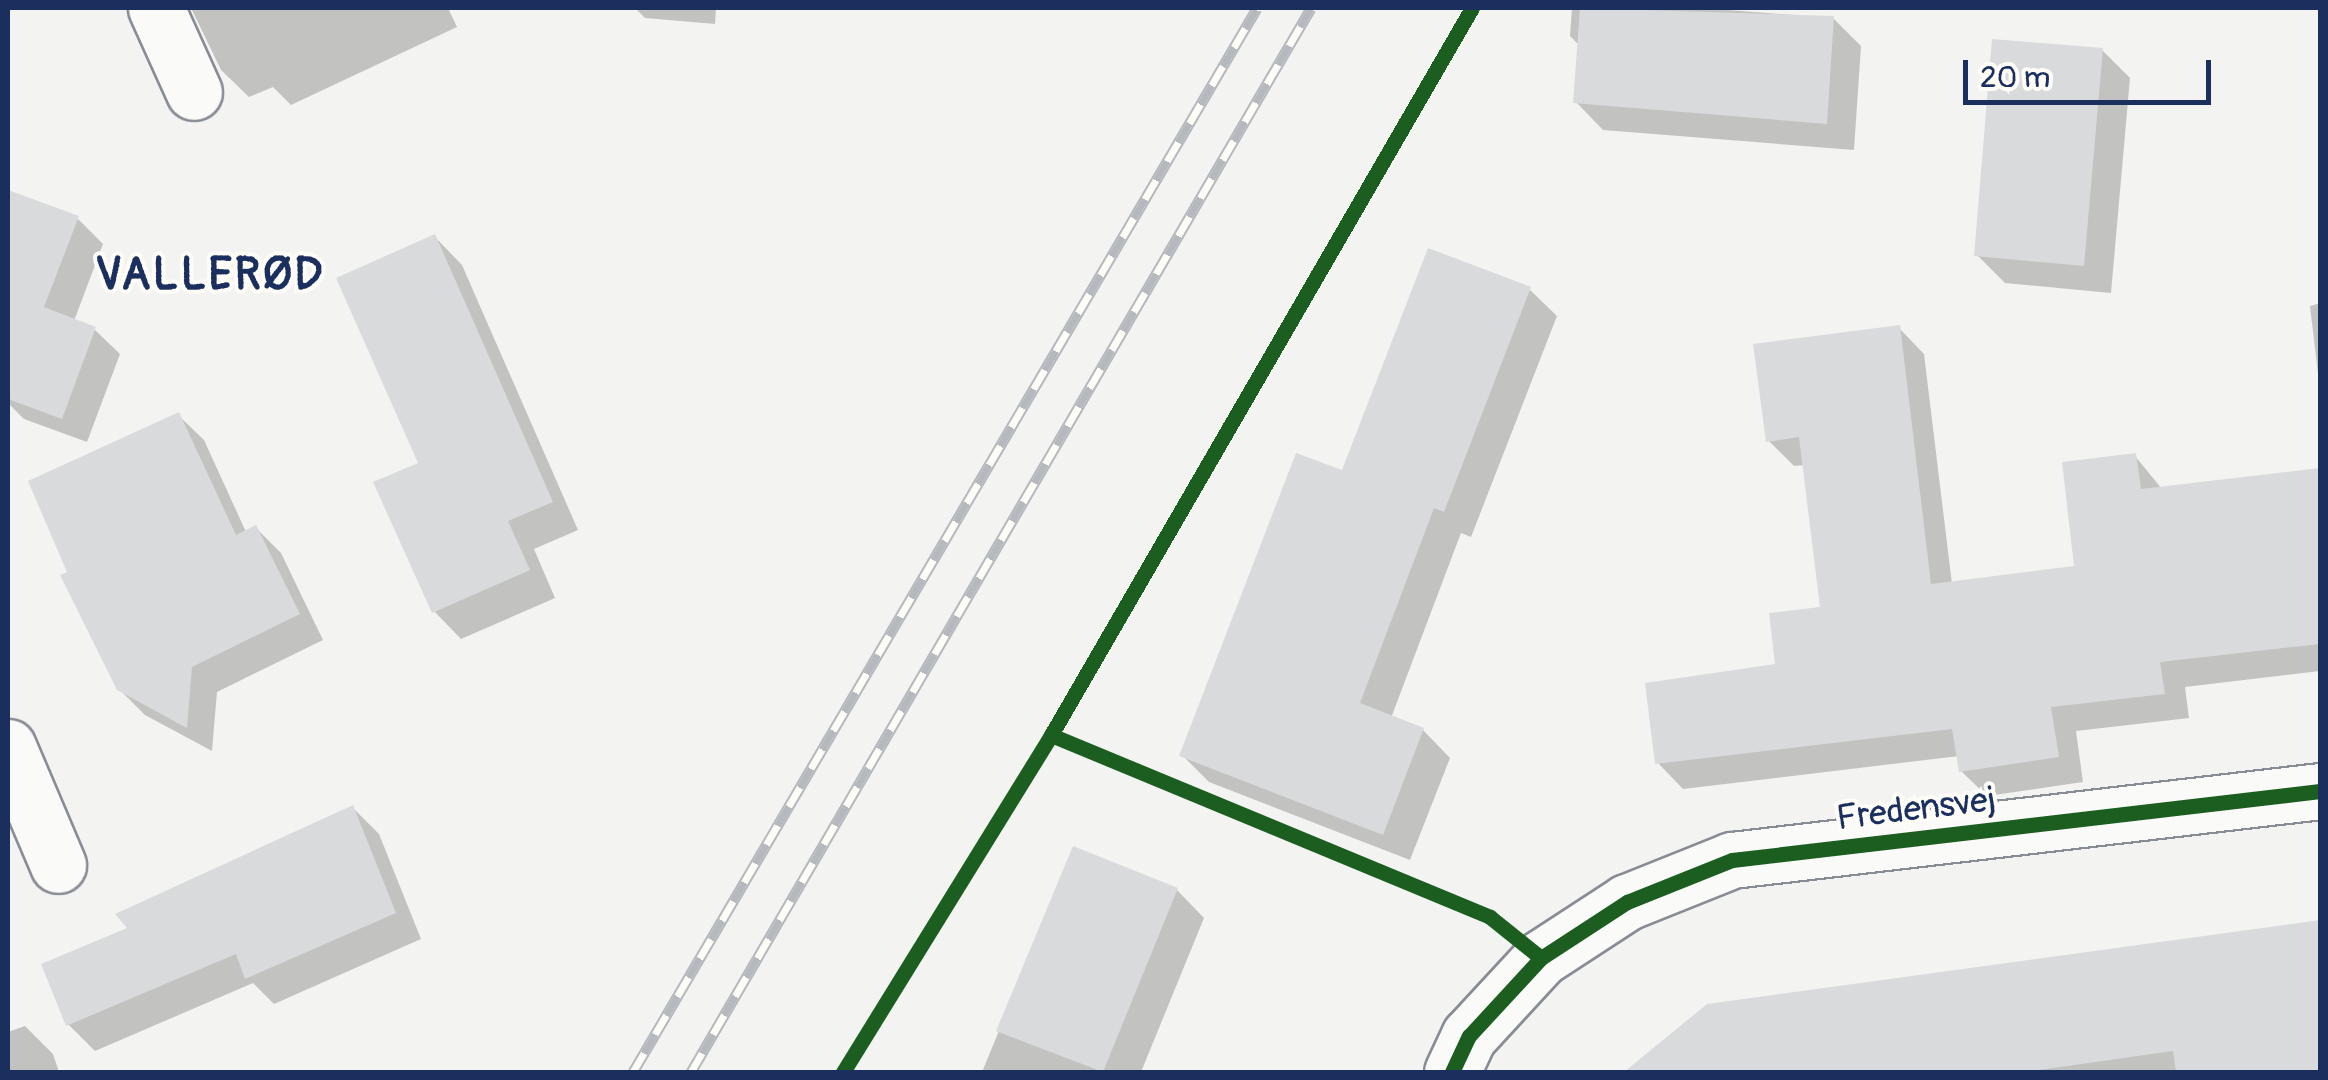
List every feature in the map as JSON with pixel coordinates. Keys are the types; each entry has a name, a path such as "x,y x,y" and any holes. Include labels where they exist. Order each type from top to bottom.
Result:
{"street":[{"path":"156,8 194,92"},
{"path":"8,747 58,865"},
{"name":"Fredensvej","path":"1452,1072 1469,1036 1541,958 1628,902 1732,860 2320,791"}],"building":[{"path":"1580,8 1834,16 1827,124 1573,103"},
{"path":"1992,39 2103,48 2084,266 1974,256"},
{"path":"8,190 79,216 44,307 96,327 62,419 8,399"},
{"path":"435,234 553,502 508,521 530,570 432,613 373,482 418,463 336,278"},
{"path":"1428,248 1531,287 1444,512 1434,508 1360,703 1424,728 1383,835 1179,756 1296,453 1342,470"},
{"path":"1900,325 1931,584 2074,566 2062,462 2136,453 2141,489 2320,468 2320,644 2160,662 2165,694 2051,707 2059,757 1959,772 1952,729 1655,764 1645,683 1775,664 1769,613 1820,607 1799,437 1766,442 1753,344"},
{"path":"179,412 236,535 256,525 300,614 192,667 187,728 117,690 60,575 67,572 28,481"},
{"path":"353,805 396,913 245,979 236,954 66,1026 41,964 127,928 115,914"},
{"path":"1073,846 1178,888 1103,1072 996,1031"},
{"path":"2320,920 2320,1072 2176,1072 2173,1051 2025,1072 1624,1072 1707,1004"}],"railway":[{"path":"633,1072 1257,8"},
{"path":"691,1072 1311,8"}],"cycle path":[{"path":"843,1072 1051,735 1472,8"},
{"path":"1051,735 1490,917 1541,958"},
{"path":"1452,1072 1469,1036 1541,958 1627,902 1732,860 2320,791"}],"district":[{"name":"VALLERØD","path":"210,276"}]}
